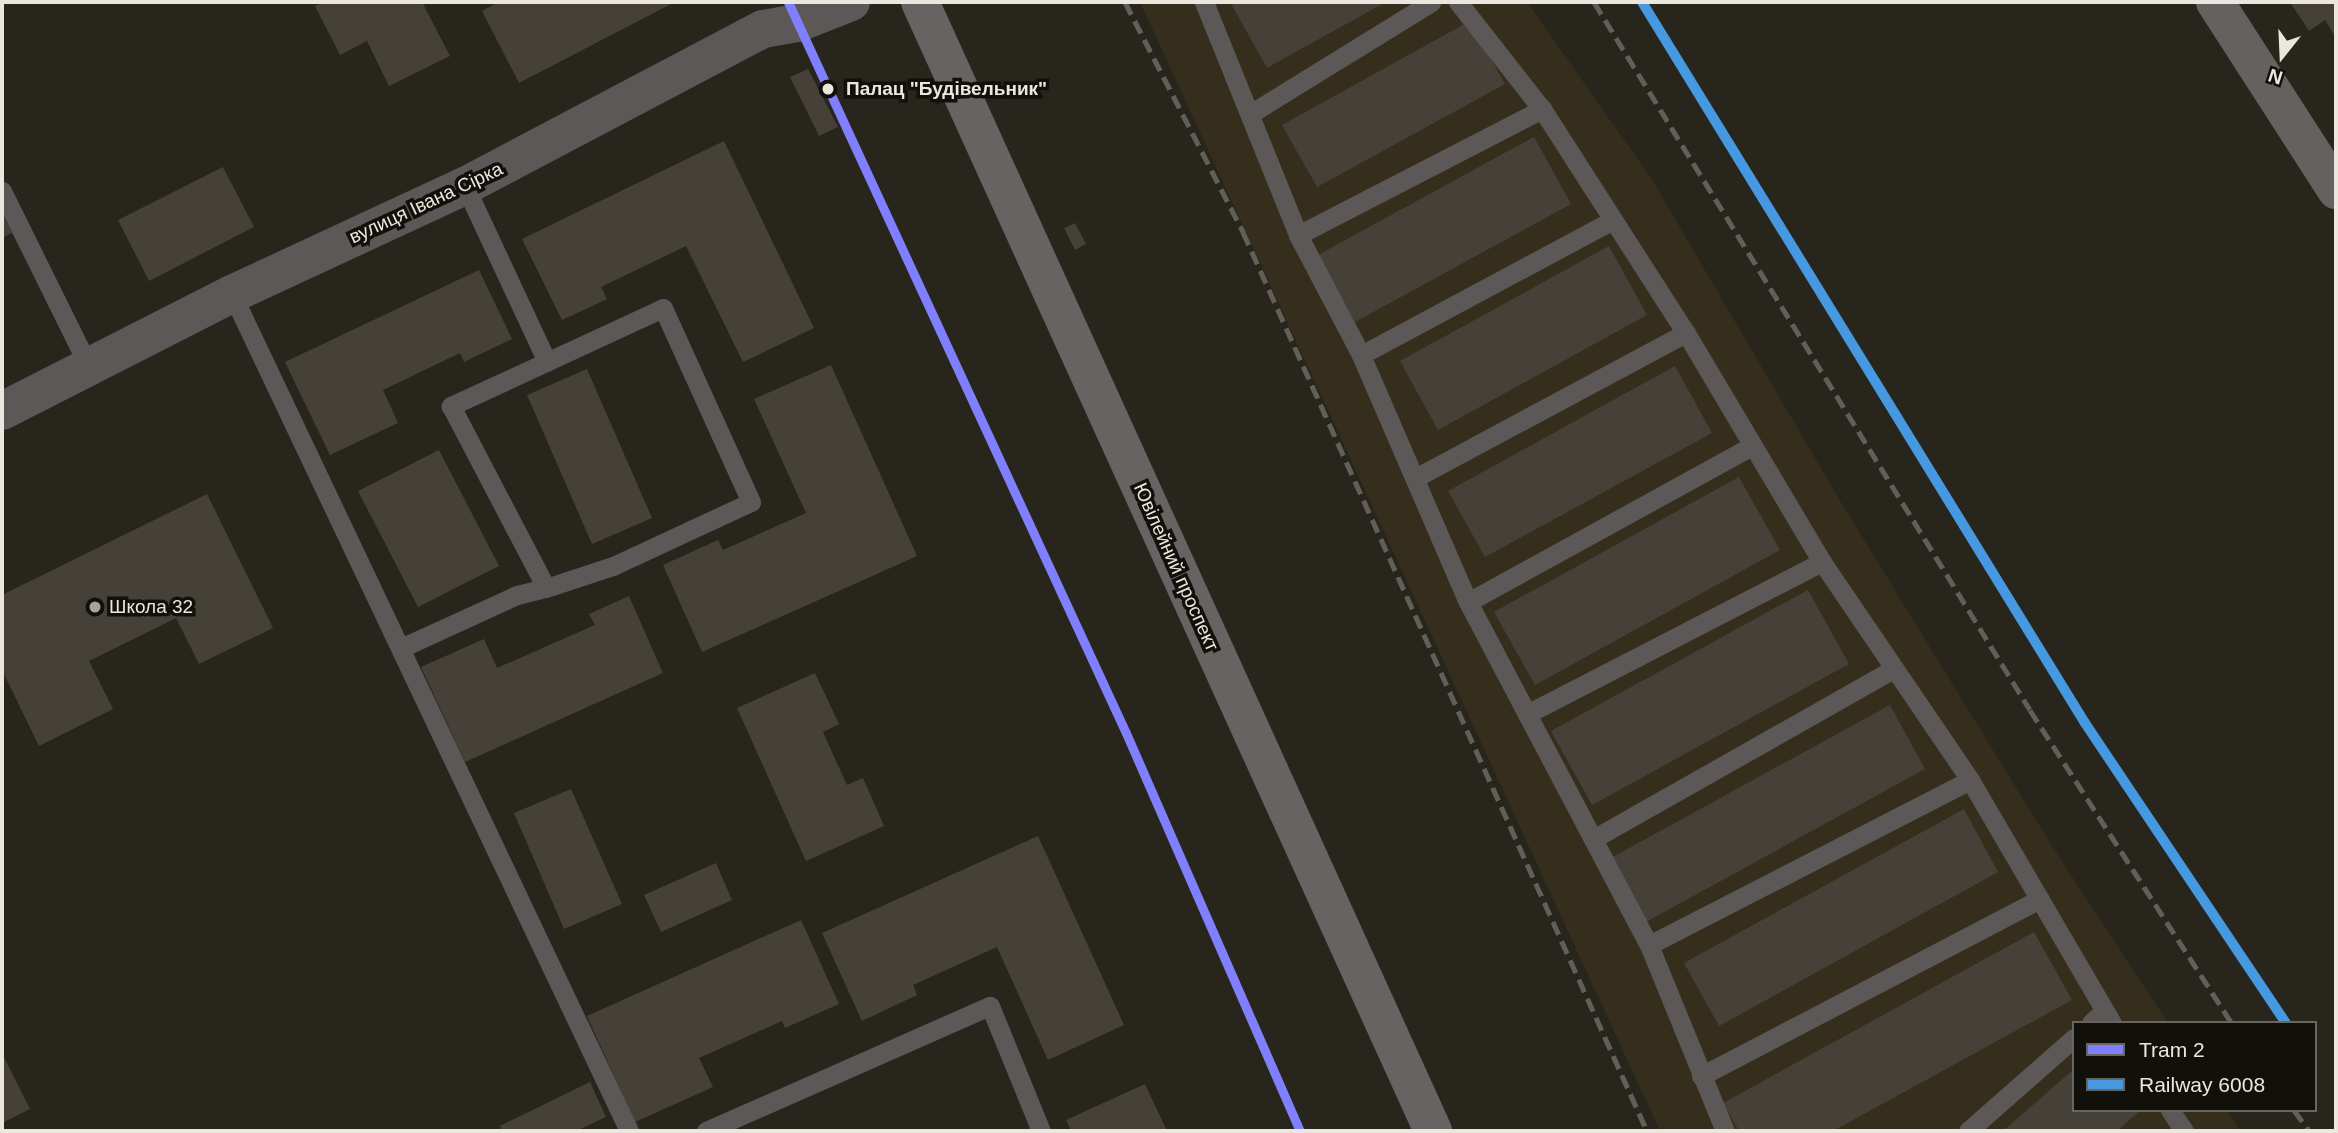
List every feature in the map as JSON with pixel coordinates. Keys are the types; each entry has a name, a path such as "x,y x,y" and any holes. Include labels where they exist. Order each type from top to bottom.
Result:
{"main road":[{"name":"Ювілейний проспект","path":"920,2 1433,1131"},
{"path":"2215,2 2336,190"}],"street":[{"name":"вулиця Івана Сірка","path":"2,411 232,294 465,186 763,29 798,23 850,2"}],"lane":[{"path":"1204,2 1298,236 1361,355 1417,477 1468,602 1649,945 1725,1131"},
{"path":"1250,114 1431,2"},
{"path":"1458,2 1542,109 1611,221 1686,333 1822,562 1892,670 1970,780 2039,899 2102,1019"},
{"path":"1298,236 1542,109"},
{"path":"465,186 547,362"},
{"path":"2,191 89,368"},
{"path":"1361,355 1611,221"},
{"path":"232,294 629,1131"},
{"path":"401,648 517,595 546,588 613,566 751,502 663,308 450,406 546,588"},
{"path":"1417,477 1686,333"},
{"path":"1468,602 1752,446"},
{"path":"1527,714 1822,562"},
{"path":"1593,839 1892,670"},
{"path":"1649,945 1970,780"},
{"path":"1701,1076 2039,899"},
{"path":"706,1131 990,1006 1041,1131"},
{"path":"1968,1131 2072,1040"}],"shaded area":[{"path":"1140,2 1527,2 1651,178 1839,499 2050,843 2167,1021 2072,1021 2072,1112 2227,1112 2240,1131 1660,1131"}],"building":[{"path":"324,2 422,2 450,56 389,86 367,41 340,55 315,6"},
{"path":"499,2 675,2 519,83 482,11"},
{"path":"1230,2 1386,2 1267,68"},
{"path":"2290,2 2336,2 2336,38 2325,20 2309,31"},
{"path":"1470,21 1505,84 1317,187 1282,125"},
{"path":"808,69 838,127 819,136 790,77"},
{"path":"1534,137 1571,204 1355,322 1318,255"},
{"path":"724,141 814,328 743,362 686,246 601,287 607,299 562,320 522,239"},
{"path":"223,167 254,227 149,281 118,220"},
{"path":"2,213 12,233 2,238"},
{"path":"1075,223 1086,244 1075,250 1064,228"},
{"path":"1609,246 1647,315 1438,430 1400,361"},
{"path":"479,270 512,339 464,362 460,353 383,390 398,423 330,455 285,362"},
{"path":"831,365 917,556 702,652 663,565 718,540 723,550 806,513 754,399"},
{"path":"1675,366 1712,433 1485,557 1448,491"},
{"path":"587,369 652,518 592,544 527,395"},
{"path":"439,450 499,566 418,607 358,491"},
{"path":"1739,477 1780,550 1535,685 1494,612"},
{"path":"207,494 273,628 199,664 176,618 89,661 113,709 39,746 2,670 2,595"},
{"path":"1808,590 1849,664 1592,805 1551,731"},
{"path":"629,596 663,673 465,762 421,667 484,639 497,668 595,625 589,614"},
{"path":"815,673 839,724 823,732 835,759 847,785 863,778 884,826 806,861 737,708"},
{"path":"1890,705 1925,769 1646,922 1611,858"},
{"path":"571,789 622,904 564,929 514,813"},
{"path":"1964,809 1998,872 1719,1026 1684,963"},
{"path":"1038,836 1124,1025 1048,1060 997,947 913,985 917,995 862,1021 822,933"},
{"path":"716,863 732,900 661,932 644,895"},
{"path":"801,920 839,1004 785,1028 782,1021 699,1058 713,1087 635,1122 587,1016"},
{"path":"2034,932 2072,1000 1833,1131 1739,1131 1723,1103"},
{"path":"2,1053 30,1109 2,1123"},
{"path":"2072,1071 2072,1112 2139,1112 2117,1131 2003,1131"},
{"path":"590,1082 606,1117 576,1131 502,1131 500,1126"},
{"path":"1145,1084 1167,1131 1071,1131 1066,1120"}],"railway":[{"path":"1125,2 1243,232 1647,1131"},
{"path":"1594,2 2030,710 2231,1021"},
{"path":"2295,1112 2309,1131"}],"tram line":[{"name":"2","path":"788,2 1126,733 1300,1131"}],"rail line":[{"name":"6008","path":"1642,2 2085,723 2285,1021"}],"place":[{"name":"Палац \"Будівельник\"","path":"828,89"},
{"name":"Школа 32","path":"95,607"}]}
